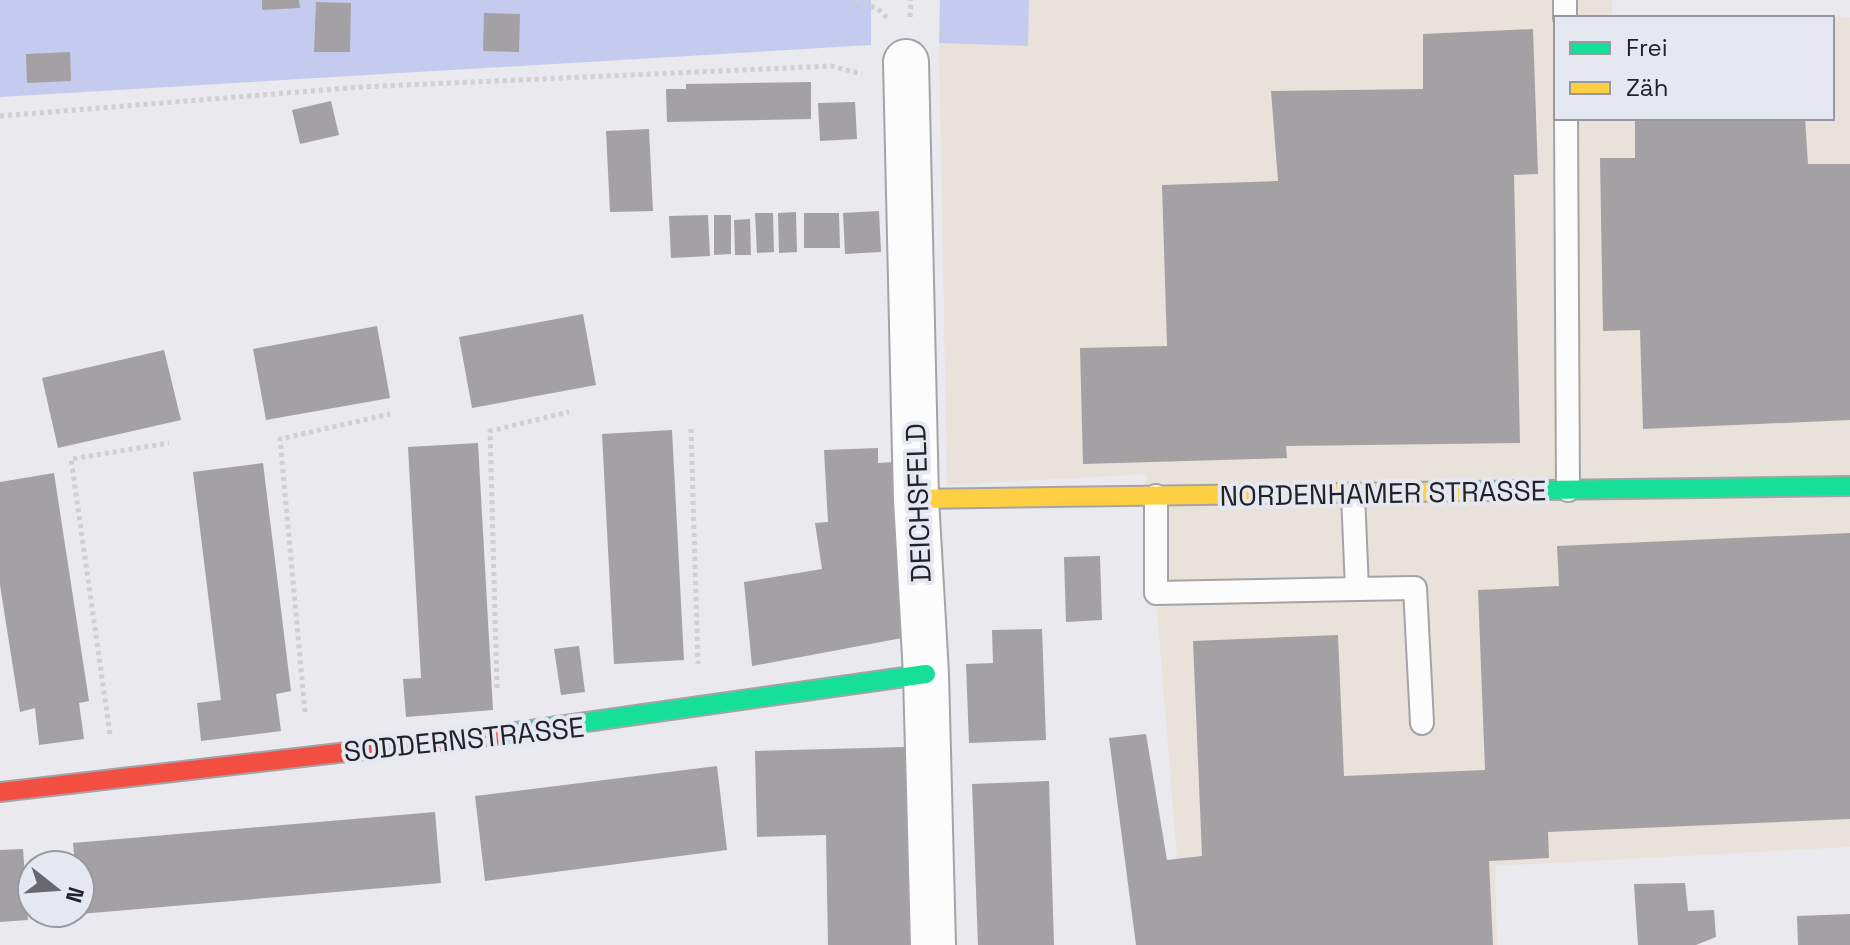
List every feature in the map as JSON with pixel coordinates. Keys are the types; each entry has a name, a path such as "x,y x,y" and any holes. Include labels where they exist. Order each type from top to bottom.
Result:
{"street":[{"name":"DEICHSFELD","path":"906,83 916,499 926,674 933,945"},
{"name":"NORDENHAMER STRASSE","path":"916,499 1850,486"},
{"name":"SODDERNSTRASSE","path":"0,792 700,712 926,674"}],"lane":[{"path":"1566,120 1568,490"},
{"path":"1353,494 1357,589"},
{"path":"1156,496 1156,593 1415,588 1422,723"}],"path":[{"path":"0,116 361,87 831,66 906,83"},
{"path":"499,737 490,431 569,412"},
{"path":"309,756 280,439 390,414"},
{"path":"691,429 700,712"},
{"path":"117,778 71,459 169,443"}],"shaded area":[{"path":"0,0 871,0 871,45 0,97"},
{"path":"940,0 1029,0 1028,46 939,43"},
{"path":"1029,0 1612,0 1612,16 1554,16 1554,120 1834,120 1834,18 1850,17 1850,847 1495,866 1497,945 1184,945 1146,474 947,485 939,43 1027,46"}],"building":[{"path":"262,0 299,0 300,8 262,10"},
{"path":"316,2 351,3 350,52 314,52"},
{"path":"484,13 520,14 519,52 483,51"},
{"path":"1533,29 1538,174 1514,175 1520,443 1286,446 1287,458 1083,464 1080,348 1167,346 1162,185 1278,181 1271,91 1423,89 1423,34"},
{"path":"70,52 71,81 27,83 26,54"},
{"path":"811,82 811,119 667,122 666,89 686,89 686,84"},
{"path":"331,101 339,135 300,144 292,110"},
{"path":"855,102 857,139 820,141 818,103"},
{"path":"1635,120 1805,120 1808,164 1850,164 1850,420 1643,429 1640,330 1603,331 1600,158 1635,158"},
{"path":"649,129 653,211 610,212 606,131"},
{"path":"879,211 881,252 845,254 843,213"},
{"path":"796,212 797,252 779,253 778,213"},
{"path":"755,213 773,213 774,252 757,253"},
{"path":"804,213 839,213 840,248 804,248"},
{"path":"708,215 710,256 671,258 669,216"},
{"path":"714,215 731,215 731,254 714,255"},
{"path":"750,219 751,255 735,255 734,220"},
{"path":"583,314 596,385 472,408 459,337"},
{"path":"377,326 390,398 266,420 253,349"},
{"path":"164,350 181,420 58,448 42,378"},
{"path":"672,430 684,660 614,664 602,434"},
{"path":"478,443 493,710 406,717 403,679 421,678 408,447"},
{"path":"878,448 878,463 893,462 902,638 752,666 744,582 822,569 815,523 828,522 824,450"},
{"path":"263,463 291,691 276,694 281,731 201,741 197,703 221,700 193,472"},
{"path":"54,473 89,701 79,703 84,739 39,745 35,708 20,712 0,585 0,482"},
{"path":"1850,533 1850,819 1548,832 1549,858 1489,861 1493,945 1136,945 1109,738 1146,734 1167,860 1202,856 1193,641 1338,635 1344,776 1485,770 1478,590 1559,586 1557,546"},
{"path":"1100,556 1102,620 1066,622 1064,557"},
{"path":"1042,629 1046,740 969,743 966,664 993,663 992,630"},
{"path":"579,646 585,692 561,695 554,649"},
{"path":"905,747 910,945 828,945 826,835 757,837 755,751"},
{"path":"717,766 727,850 485,881 475,796"},
{"path":"1049,781 1054,945 978,945 972,784"},
{"path":"435,812 441,883 96,913 96,849 74,849 73,843"},
{"path":"16,849 16,921 0,922 0,850"},
{"path":"1685,883 1688,911 1714,910 1716,937 1696,945 1638,945 1634,884"},
{"path":"1850,914 1850,945 1798,945 1797,916"}],"traffic: fast":[{"path":"1474,491 1850,486"},
{"path":"495,735 926,674"}],"traffic: slow":[{"path":"916,499 1474,491"}],"traffic: jam":[{"path":"0,792 495,735"}]}
